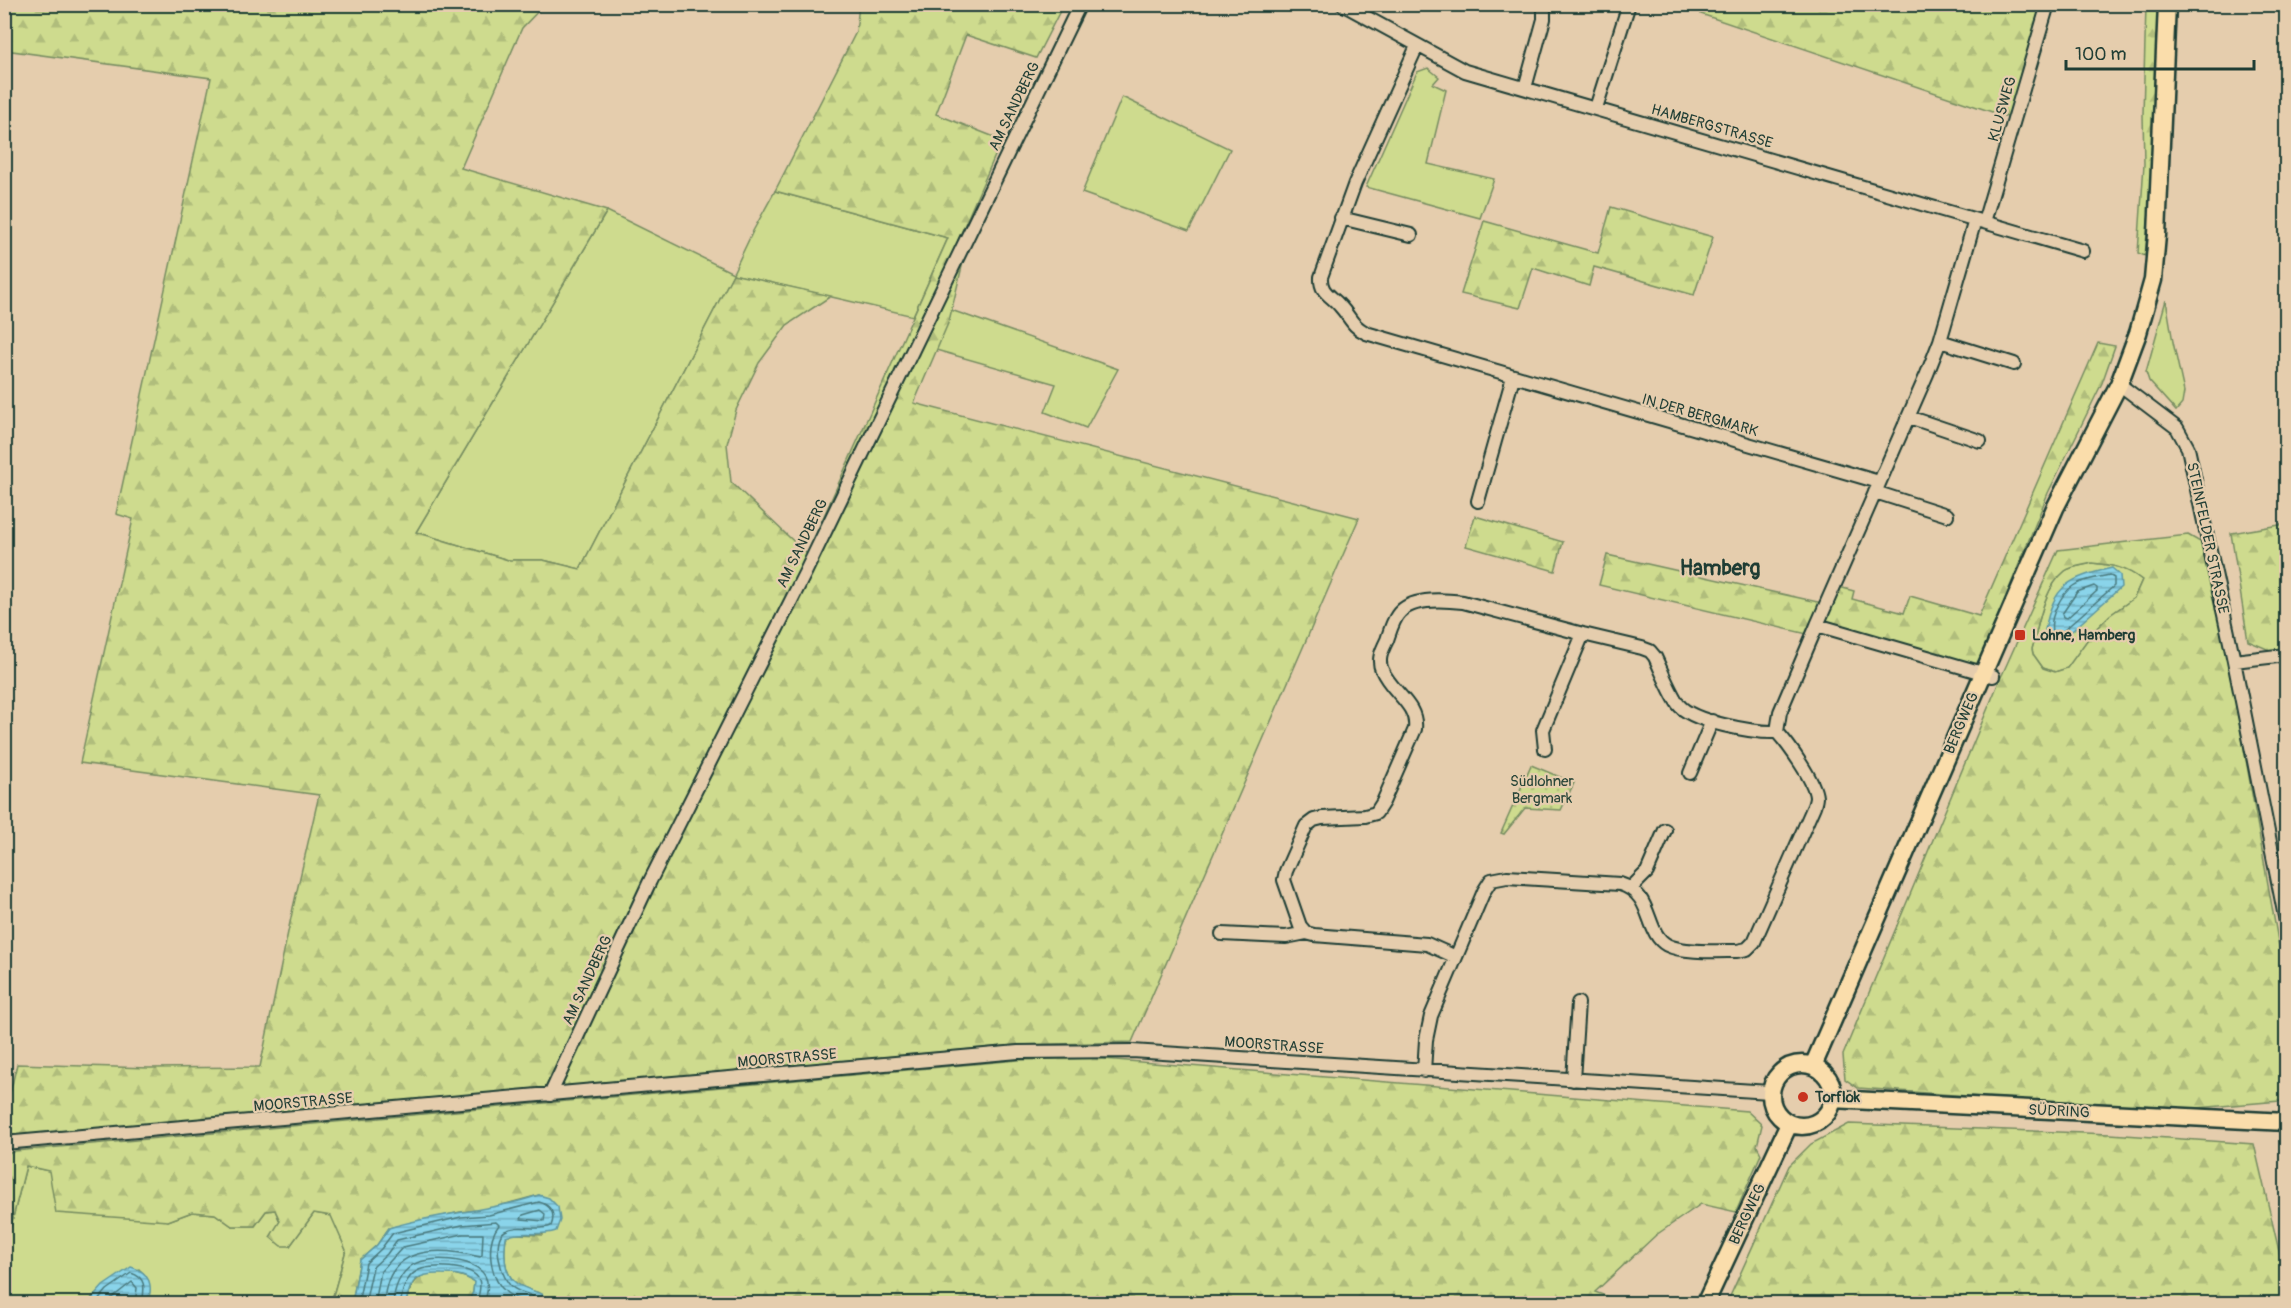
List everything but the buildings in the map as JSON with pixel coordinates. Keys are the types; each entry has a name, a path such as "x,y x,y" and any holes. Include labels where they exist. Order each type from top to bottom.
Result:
{"main road":[{"path":"2119,384 2139,333 2153,280 2167,4"},
{"name":"BERGWEG","path":"1813,1066 1988,674 2055,508 2119,384"},
{"path":"1796,1065 1813,1066 1821,1071 1830,1082 1833,1099 1829,1110 1819,1122 1800,1126 1789,1124 1783,1121 1774,1110 1770,1092 1773,1084 1782,1071 1796,1065"},
{"name":"SÜDRING","path":"1833,1099 2286,1122"},
{"name":"BERGWEG","path":"1705,1304 1789,1124"}],"street":[{"name":"AM SANDBERG","path":"550,1095 650,882 811,560 1080,4"},
{"name":"HAMBERGSTRASSE","path":"1342,4 1465,70 2083,251"},
{"path":"1525,88 1544,19 1544,4"},
{"path":"1596,108 1629,4"},
{"name":"KLUSWEG","path":"1980,221 2048,4"},
{"name":"IN DER BERGMARK","path":"1417,45 1341,218 1324,265 1320,284 1323,292 1341,307 1355,327 1366,333 1877,487 1947,514"},
{"path":"1341,218 1411,235"},
{"path":"1777,732 1780,712 1940,341 1980,221"},
{"path":"1940,341 2014,364"},
{"path":"1478,501 1513,377"},
{"name":"STEINFELDER STRASSE","path":"2119,384 2177,428 2188,448 2285,900 2286,922"},
{"path":"1909,417 1980,441"},
{"path":"1306,933 1300,926 1284,880 1306,826 1322,818 1365,816 1376,813 1415,729 1416,719 1413,711 1383,674 1379,663 1382,650 1400,611 1412,604 1447,600 1463,602 1642,648 1650,651 1679,705 1692,714 1759,733 1777,732"},
{"path":"1817,625 1988,674"},
{"path":"1545,749 1543,730 1583,634"},
{"path":"2234,661 2286,655"},
{"path":"1690,773 1712,721"},
{"path":"1424,1071 1431,1016 1484,891 1491,880 1507,877 1620,884 1632,887 1639,894 1658,937 1665,944 1676,948 1737,951 1747,949 1754,942 1816,797 1790,746 1777,732"},
{"path":"1632,887 1647,872 1665,830"},
{"path":"1222,934 1286,938 1306,933 1326,937 1427,944 1456,957"},
{"path":"1573,1080 1578,1003"},
{"name":"MOORSTRASSE","path":"4,1143 1017,1052 1049,1051 1132,1051 1770,1092"}],"green space":[{"path":"1704,4 2054,5 2019,121 1701,14"},
{"path":"5,5 544,5 522,28 461,168 607,211 416,532 508,560 543,560 580,569 733,274 831,296 787,325 759,363 736,410 727,444 731,482 807,554 948,238 775,191 856,32 859,5 1063,5 1036,58 966,35 936,114 1002,140 958,240 964,258 949,321 914,403 1359,518 1132,1042 1017,1045 14,1136 5,1132 5,1114 17,1064 149,1068 260,1067 319,795 80,763 133,519 116,514 211,78 5,50"},
{"path":"2146,5 2161,5 2156,135 2145,256 2138,253 2144,164"},
{"path":"1428,68 1439,77 1433,84 1446,90 1428,164 1494,179 1480,218 1366,187 1417,72"},
{"path":"1122,97 1230,149 1189,231 1082,193"},
{"path":"775,191 948,238 913,316 733,274 580,569 543,560 508,560 416,532 607,211 733,273"},
{"path":"1611,207 1713,237 1694,295 1594,267 1589,286 1533,268 1520,308 1461,294 1484,221 1598,253"},
{"path":"2166,300 2184,392 2182,404 2176,411 2149,381 2146,372"},
{"path":"951,310 1118,369 1086,428 1045,412 1056,384 936,350"},
{"path":"2098,343 2115,346 2102,383 2048,493 1978,665 1816,620 1807,634 1599,585 1607,555 1831,605 1839,587 1854,591 1852,599 1904,613 1910,596 1979,616"},
{"path":"1475,516 1563,542 1555,571 1466,546"},
{"path":"2286,524 2286,649 2272,651 2248,641 2231,533"},
{"path":"2188,535 2202,543 2231,675 2286,986 2286,1095 2280,1101 2185,1109 1858,1088 1845,1079 1843,1055 1998,684 2058,550","holes":["2092,563 2124,569 2142,580 2134,598 2110,615 2093,632 2067,668 2055,672 2043,668 2032,649 2047,597 2065,571"]},
{"path":"2092,563 2118,567 2142,580 2134,598 2110,615 2093,632 2068,668 2055,672 2043,668 2032,649 2047,597 2065,571"},
{"name":"Südlohner Bergmark","path":"1531,765 1574,783 1561,810 1525,808 1504,834 1501,833"},
{"path":"1091,1058 1747,1111 1762,1125 1757,1146 1761,1154 1736,1212 1701,1204 1656,1235 1595,1292 1624,1303 546,1303 542,1294 521,1286 512,1279 505,1255 506,1237 513,1234 543,1235 539,1195 487,1209 460,1212 389,1228 377,1245 360,1260 352,1303 331,1303 346,1250 331,1216 314,1213 290,1246 281,1246 270,1237 280,1221 275,1210 266,1211 255,1226 232,1226 215,1214 192,1212 168,1221 56,1213 49,1171 26,1166 5,1249 5,1155 15,1151 1018,1060"},
{"path":"1849,1124 2110,1134 2254,1144 2286,1281 2286,1303 1727,1303 1789,1166 1811,1144"},
{"path":"26,1166 49,1171 168,1221 192,1212 215,1214 232,1226 255,1226 266,1211 275,1210 290,1246 314,1213 332,1216 346,1250 331,1303 147,1303 150,1293 149,1285 139,1269 93,1296 88,1303 5,1304 5,1249"},
{"path":"427,1273 457,1275 474,1282 468,1303 406,1304 413,1285"}],"water":[{"path":"2112,568 2120,575 2121,587 2063,639 2049,638 2045,630 2053,602 2059,593 2074,580"},
{"path":"539,1195 549,1198 558,1207 560,1220 556,1231 506,1237 505,1255 512,1279 542,1294 546,1303 468,1303 474,1282 458,1275 434,1274 416,1279 410,1288 406,1303 352,1303 360,1260 377,1245 389,1228 426,1218 502,1205"},
{"path":"131,1267 142,1272 149,1280 150,1291 147,1303 88,1303 103,1286"}],"place":[{"name":"Lohne, Hamberg","path":"2020,635"},
{"name":"Torflok","path":"1803,1097"}],"district":[{"name":"Hamberg","path":"1720,568"}]}
